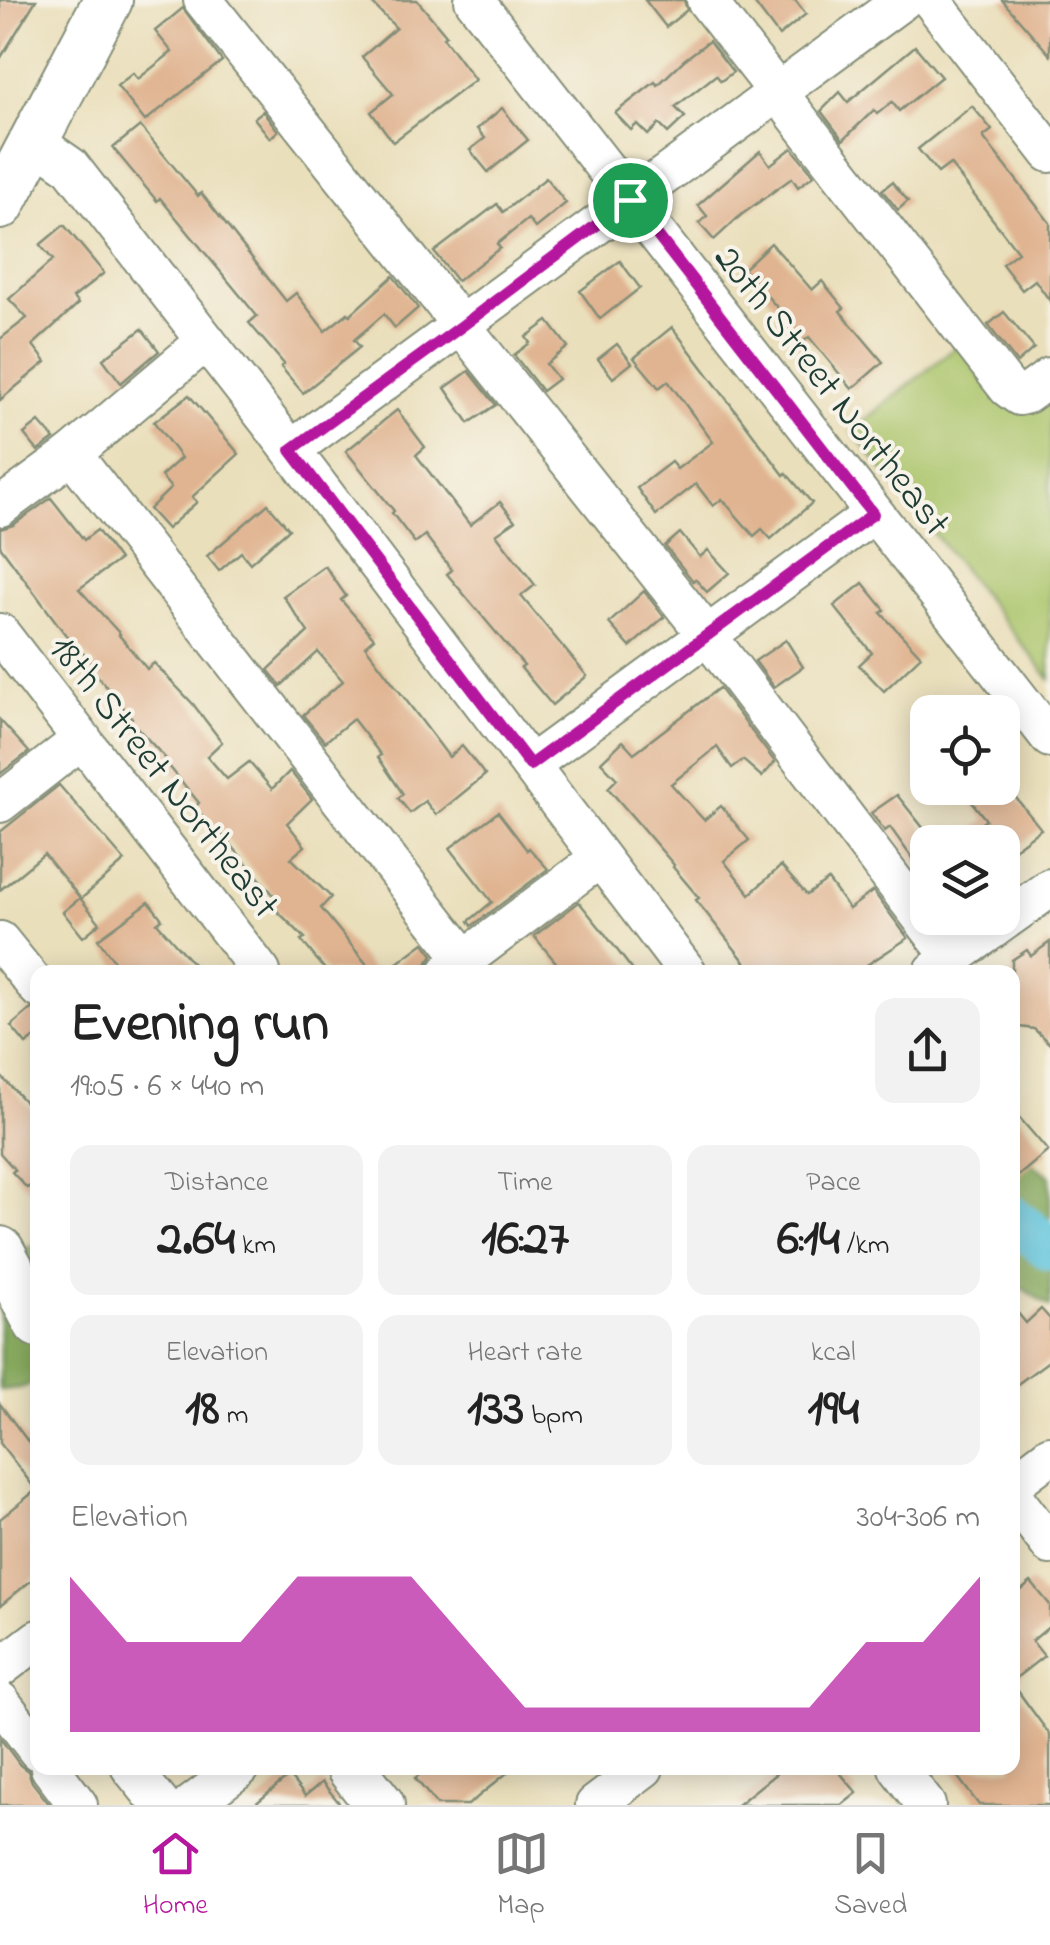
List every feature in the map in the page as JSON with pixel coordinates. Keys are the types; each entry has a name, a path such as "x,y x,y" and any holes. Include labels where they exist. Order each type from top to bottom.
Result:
{"main road":[{"path":"0,205 108,0"},
{"path":"6,1262 30,1308"},
{"path":"356,1775 380,1805"}],"street":[{"path":"203,0 708,635 942,965 1050,888"},
{"name":"20th Street Northeast","path":"474,0 1050,738"},
{"path":"706,0 1008,388 1019,396 1027,394 1050,377"},
{"path":"291,450 903,0"},
{"path":"932,0 1050,154"},
{"path":"34,140 70,166 682,965"},
{"path":"0,507 72,454 206,341"},
{"path":"72,454 455,965"},
{"path":"530,765 873,514"},
{"name":"18th Street Northeast","path":"0,633 256,965"},
{"path":"0,803 82,739"},
{"path":"457,965 600,858"},
{"path":"0,940 30,978"},
{"path":"1020,1478 1050,1455"},
{"path":"1020,1506 1050,1545"},
{"path":"0,1668 30,1648"},
{"path":"0,1701 30,1740"},
{"path":"55,1775 78,1805"},
{"path":"137,1775 161,1805"},
{"path":"191,1805 231,1775"},
{"path":"595,1805 635,1775"},
{"path":"903,1775 926,1805"}],"green space":[{"path":"962,342 1007,404 1050,390 1050,679 852,431"},
{"path":"1020,1155 1050,1176 1050,1307 1020,1287"},
{"path":"30,1246 30,1384 0,1390 0,1256"}],"building":[{"path":"0,0 36,0 0,59"},
{"path":"369,0 417,0 475,80 393,142 371,112 393,94 362,57 396,28"},
{"path":"645,0 684,0 687,10 666,27"},
{"path":"752,0 795,0 806,14 779,36"},
{"path":"1002,0 1050,0 1050,55"},
{"path":"183,8 222,61 145,121 117,86 133,73 138,79 172,52 155,31"},
{"path":"709,41 733,72 721,81 716,75 675,107 685,117 668,133 659,124 648,135 637,124 631,130 615,113 655,82 658,85"},
{"path":"915,46 941,77 899,111 892,102 877,114 874,110 843,140 821,111 840,92 848,102"},
{"path":"972,106 992,130 983,137 1050,223 1050,301 1035,280 1022,290 1002,264 1018,252 950,164 938,173 918,149"},
{"path":"502,108 528,140 488,172 470,150 485,138 477,129"},
{"path":"263,111 278,131 270,138 254,118"},
{"path":"140,126 198,196 201,193 286,301 296,293 325,331 350,315 393,276 418,308 395,328 384,314 354,340 360,347 303,393 249,323 257,316 160,198 157,201 113,148"},
{"path":"792,148 814,175 798,187 792,178 714,240 699,223 707,216 698,205 760,151 770,165"},
{"path":"546,178 566,203 535,228 528,219 497,244 500,248 457,281 434,252 497,204 503,212"},
{"path":"892,182 908,201 898,210 882,190"},
{"path":"64,225 104,273 73,298 78,304 33,345 46,362 0,400 0,339 27,318 9,299 53,260 40,245"},
{"path":"771,243 812,290 822,281 844,308 840,311 883,362 852,389 809,337 798,346 776,320 783,314 743,269"},
{"path":"620,261 640,288 600,319 580,291"},
{"path":"1004,312 1034,348 1017,363 988,325"},
{"path":"548,321 568,347 546,364 558,379 542,391 514,355 530,343 526,337"},
{"path":"672,327 784,475 812,503 771,539 762,529 754,536 722,499 713,506 696,484 656,515 637,488 671,462 677,469 713,442 668,381 659,388 634,358"},
{"path":"142,329 159,351 121,383 103,359"},
{"path":"617,344 632,363 613,378 598,359"},
{"path":"469,371 496,405 469,423 445,388"},
{"path":"189,395 239,454 192,497 197,502 167,529 149,509 171,488 161,476 181,458 154,422"},
{"path":"397,410 425,447 416,455 470,525 500,502 515,521 496,534 535,585 521,596 587,676 552,705 447,574 452,570 425,535 415,543 346,451"},
{"path":"39,422 54,439 38,451 24,434"},
{"path":"51,498 84,540 97,530 119,560 79,589 147,669 154,663 193,704 222,742 207,756 227,779 249,762 272,789 290,771 312,799 287,823 305,846 291,858 331,897 321,908 367,965 321,965 301,940 305,938 271,905 277,899 195,807 199,803 130,720 92,669 96,667 65,634 0,546 0,529 13,525"},
{"path":"268,504 289,529 250,563 241,552 219,571 207,556"},
{"path":"680,533 700,557 708,550 729,573 707,592 665,546"},
{"path":"325,566 346,596 341,600 374,638 365,646 449,757 462,746 485,775 436,815 425,801 410,813 398,798 403,794 378,757 381,755 353,719 325,742 303,715 343,681 318,652 281,686 268,670 308,632 283,596"},
{"path":"863,583 885,610 881,613 921,656 884,691 859,665 872,653 834,606"},
{"path":"644,591 664,617 630,647 609,623"},
{"path":"786,640 803,667 774,687 755,661"},
{"path":"719,688 775,762 762,777 743,760 732,768 717,747 671,784 704,820 721,806 749,840 724,861 750,894 781,866 807,895 828,880 849,909 873,891 908,938 867,965 747,965 674,865 608,788 617,779 601,762 623,741 634,753"},
{"path":"0,720 29,752 0,774"},
{"path":"59,785 125,861 81,899 44,854 0,890 0,832"},
{"path":"897,795 921,825 910,825 910,855 890,827 885,831 871,813"},
{"path":"1020,803 1041,829 1020,845 1020,825 979,825 986,820 974,805"},
{"path":"498,812 527,850 548,869 472,926 469,921 492,902 450,848"},
{"path":"80,898 100,923 83,937 63,912"},
{"path":"149,902 162,919 157,923 194,965 117,965 98,939"},
{"path":"579,902 628,965 558,965 534,936"},
{"path":"1050,942 1050,1044 1034,1029 1020,1027 1020,965 1012,965 1012,960 1027,950 1031,956"},
{"path":"424,943 433,955 427,965 394,965"},
{"path":"30,1010 30,1041 26,1044 11,1026"},
{"path":"0,1075 30,1107 30,1186 27,1188 12,1172 15,1170 0,1153"},
{"path":"1020,1118 1048,1151 1020,1174"},
{"path":"1041,1309 1050,1319 1050,1360 1020,1382 1020,1316 1026,1323"},
{"path":"0,1404 30,1444 30,1482 0,1443"},
{"path":"30,1495 30,1582 0,1606 0,1519"},
{"path":"1031,1582 1050,1605 1050,1626 1032,1641 1044,1656 1020,1675 1020,1591"},
{"path":"1020,1694 1050,1735 1050,1805 979,1805 956,1775 1020,1775"},
{"path":"0,1738 28,1771 50,1805 0,1805"},
{"path":"504,1775 468,1805 437,1805 415,1778"},
{"path":"774,1775 842,1775 857,1793 842,1805 737,1805"},
{"path":"289,1776 305,1796 322,1782 341,1805 254,1805"}],"waterway":[{"path":"1020,1224 1050,1248"}],"route":[{"path":"630,200 873,514 530,765 291,450 630,200"}]}
